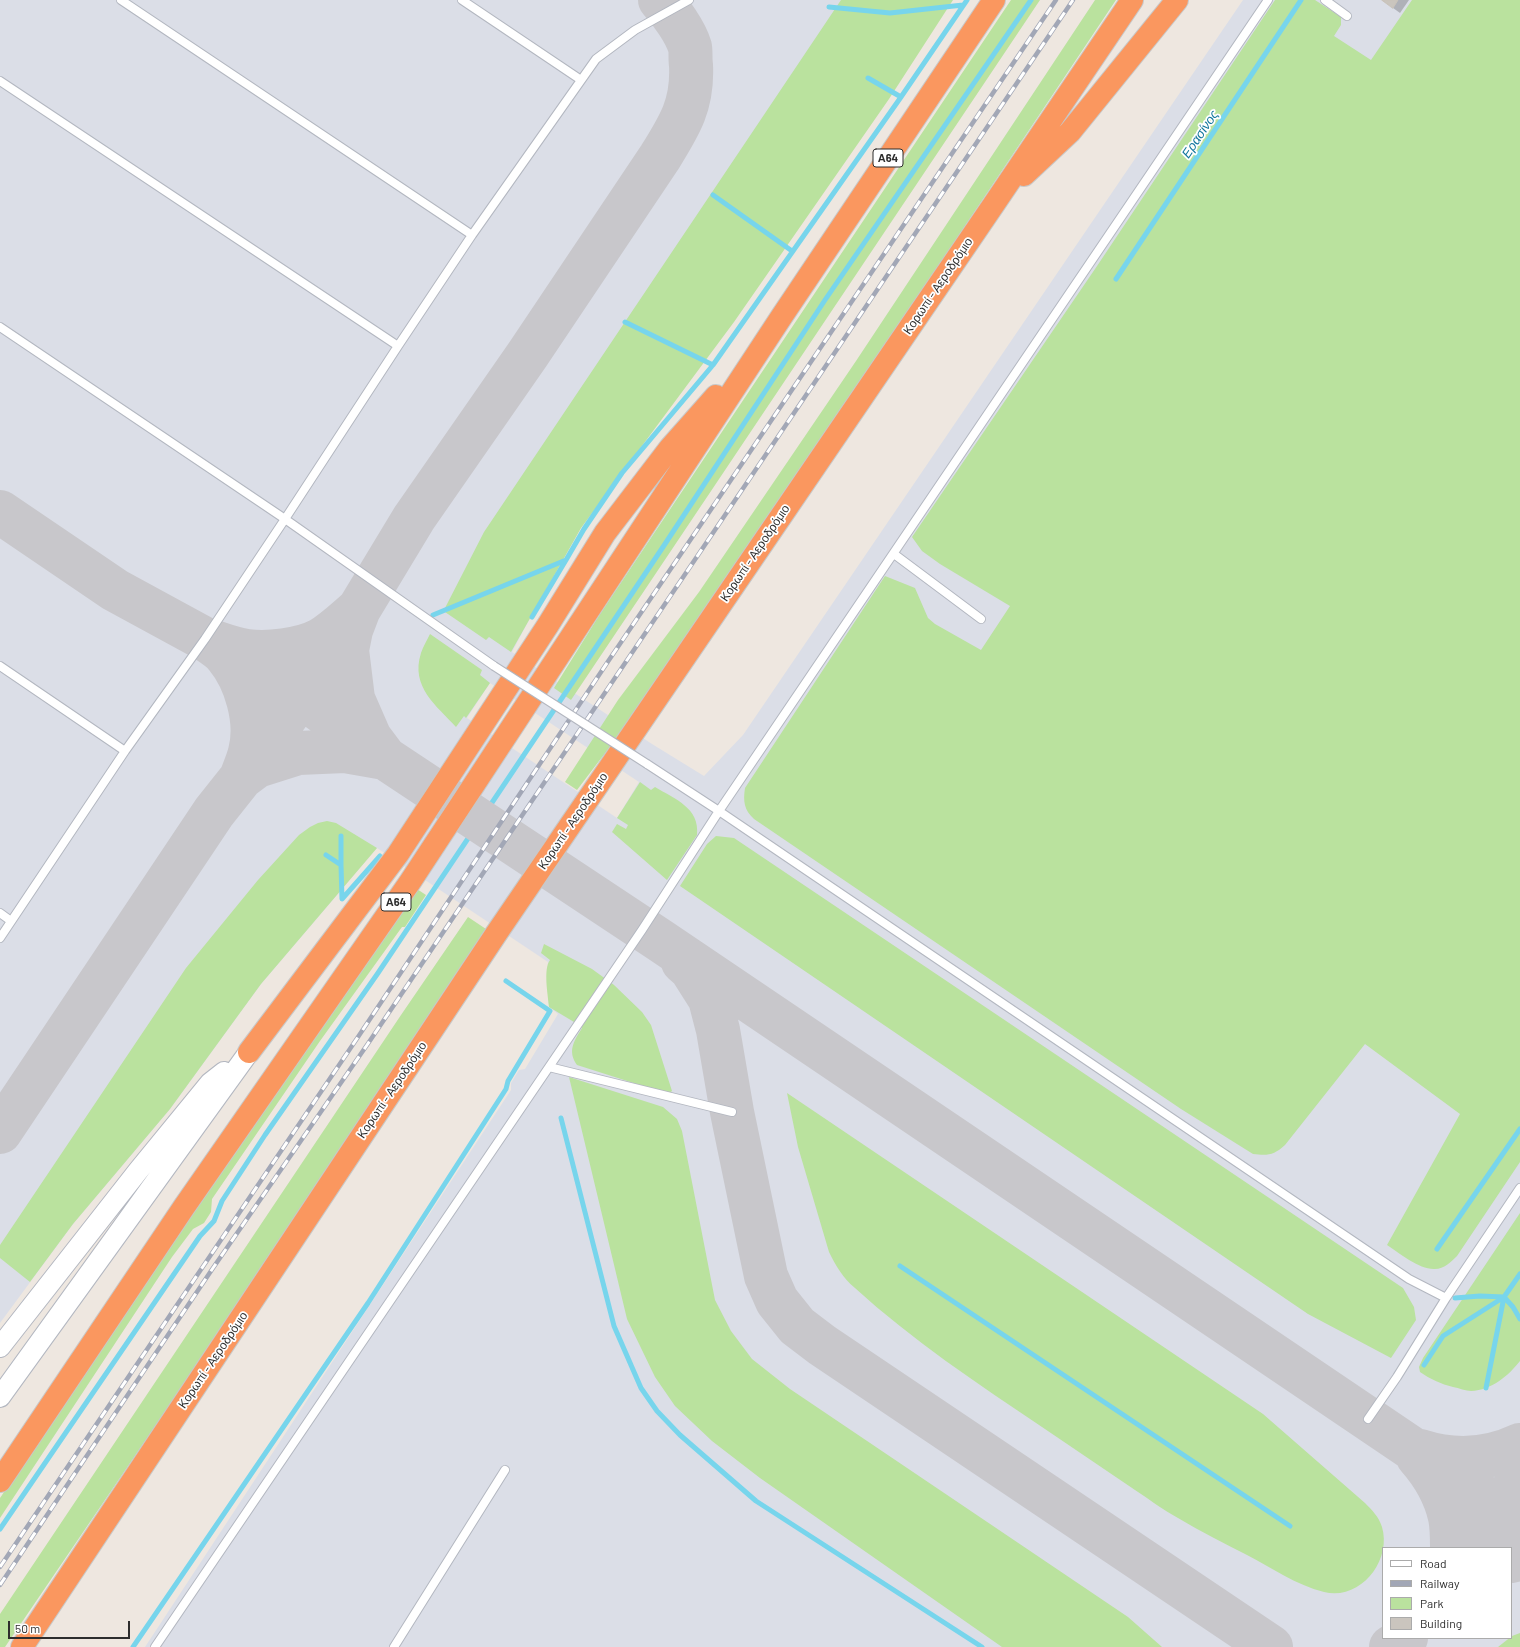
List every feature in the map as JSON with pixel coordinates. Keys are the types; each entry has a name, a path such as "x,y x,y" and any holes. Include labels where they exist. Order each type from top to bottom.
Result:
{"highway":[{"name":"Α64","path":"0,1481 184,1207 410,882 782,316 994,0"},
{"name":"Κορωπί - Αεροδρόμιο","path":"22,1647 496,934 1132,0"},
{"path":"994,204 1070,132 1177,0"},
{"path":"249,1052 398,854 548,625 605,533 670,448 782,316"}],"street":[{"path":"0,1348 138,1171 210,1083 249,1052"},
{"path":"0,1397 249,1052"}],"lane":[{"path":"121,0 472,235"},
{"path":"462,0 581,80"},
{"path":"0,938 125,751 205,639 285,520 472,235 596,59 635,30 690,0"},
{"path":"155,1647 642,930 719,811 1268,0"},
{"path":"1325,0 1347,16"},
{"path":"0,81 398,346"},
{"path":"0,327 285,520 494,666 719,811 1409,1279 1446,1298"},
{"path":"894,554 981,619"},
{"path":"0,666 125,751"},
{"path":"0,913 11,921"},
{"path":"549,1067 732,1112"},
{"path":"1368,1419 1397,1377 1446,1298 1520,1188"},
{"path":"394,1647 505,1470"}],"shaded area":[{"path":"0,0 915,0 666,364 512,652 652,744 704,776 743,735 1243,0 1520,0 1520,1647 145,1647 511,1090 511,1083 519,1070 525,1069 558,1014 549,1007 547,979 548,962 377,848 261,984 170,1109 73,1224 0,1323","holes":["490,683 639,782 617,818 467,718"]}],"green space":[{"path":"841,0 953,0 889,99 734,322 581,528 511,652 489,637 486,640 445,612 445,608 484,532"},
{"path":"1011,0 1040,0 571,700 554,688 600,614"},
{"path":"1095,0 1116,0 713,603 634,715 577,790 565,782 618,700 699,592 856,361"},
{"path":"1275,0 1315,0 1341,17 1341,25 1334,36 1371,60 1412,0 1520,0 1520,1162 1457,1256 1447,1265 1438,1269 1429,1269 1416,1264 1387,1245 1460,1114 1365,1044 1285,1145 1270,1154 1253,1154 1181,1109 754,819 746,809 744,801 745,788 885,576 915,588 928,618 935,624 981,650 1010,606 940,564 922,551 912,537 1095,269"},
{"path":"430,634 482,670 480,675 490,683 466,718 464,716 456,727 427,695 419,676 421,653"},
{"path":"640,782 651,790 655,787 678,800 685,805 695,818 697,835 667,880 612,832 617,824 626,829 628,825 617,818"},
{"path":"327,821 336,823 377,848 261,984 170,1109 73,1224 30,1282 0,1258 0,1245 186,968 258,880 299,835 318,823"},
{"path":"716,836 734,838 1403,1288 1414,1307 1416,1320 1391,1358 1308,1314 680,886 707,844"},
{"path":"417,889 426,895 405,927 402,927 320,1041 212,1199 211,1212 204,1223 193,1229 172,1257 0,1518 0,1498 162,1257"},
{"path":"468,917 486,929 334,1163 5,1647 0,1647 0,1614"},
{"path":"544,944 592,969 614,985 642,1012 651,1025 672,1091 668,1094 577,1065 572,1055 572,1051 574,1042 582,1028 549,1007 546,976 550,960 541,953"},
{"path":"569,1077 663,1107 677,1119 682,1131 715,1300 731,1331 752,1359 790,1389 1128,1617 1162,1647 1002,1647 760,1478 712,1441 675,1406 655,1377 627,1319"},
{"path":"787,1093 1263,1414 1365,1503 1373,1511 1381,1523 1384,1540 1382,1553 1378,1565 1370,1576 1361,1584 1350,1590 1337,1593 1324,1592 1294,1581 1204,1533 1161,1508 946,1361 899,1326 851,1284 837,1267 829,1252 798,1147"},
{"path":"1520,1213 1520,1361 1505,1377 1493,1385 1479,1390 1469,1391 1453,1387 1428,1377 1420,1372 1419,1367 1423,1358"},
{"path":"1520,1633 1520,1647 1498,1647 1508,1639 1512,1639 1512,1636"}],"building":[{"path":"1382,0 1398,0 1393,8"}],"waterway":[{"path":"566,560 584,529 622,473 713,365 901,97 967,0"},
{"path":"0,1529 200,1236 214,1221 222,1201 265,1135 378,973 663,547 825,300 1031,0"},
{"name":"Ερασίνος","path":"1116,279 1301,0"},
{"path":"829,7 890,13 963,5"},
{"path":"868,78 901,97"},
{"path":"713,195 792,251"},
{"path":"625,322 713,365"},
{"path":"433,615 566,560 532,617"},
{"path":"326,855 341,865 341,836"},
{"path":"341,865 342,899 380,856"},
{"path":"133,1647 368,1303 506,1089 508,1081 550,1011 506,981"},
{"path":"561,1118 614,1326 641,1388 657,1411 680,1435 756,1501 982,1647"},
{"path":"1437,1249 1520,1129"},
{"path":"900,1266 1290,1526"},
{"path":"1520,1274 1504,1297 1513,1307 1520,1319"},
{"path":"1424,1365 1443,1336 1504,1297 1480,1296 1455,1298"},
{"path":"1486,1388 1504,1297"}],"taxiway":[{"path":"0,1132 214,812 301,696 359,609 414,518 528,354 674,135 684,114 690,91 690,47 681,28 660,0"},
{"path":"0,512 115,590 205,639 301,696 385,758 661,941 1500,1508 1520,1524"},
{"path":"359,609 351,630 347,650 353,699 370,738 385,758 345,751 298,753 257,766 241,778 249,755 252,740 251,714 248,701 233,666 222,651 205,639 231,647 255,652 294,649 325,637 359,609"},
{"path":"683,962 691,969 710,999 718,1030 732,1112 766,1276 777,1301 797,1326 822,1345 1271,1647"},
{"path":"1420,1451 1445,1457 1471,1458 1496,1454 1520,1445"},
{"path":"1418,1457 1429,1470 1442,1493 1451,1521 1452,1547"},
{"path":"1475,1547 1520,1478"},
{"path":"1512,1561 1520,1559"},
{"path":"1391,1647 1404,1639"}],"railway":[{"path":"0,1567 358,1037 609,660 1056,0"},
{"path":"0,1585 213,1268 367,1045 1073,0"}]}
